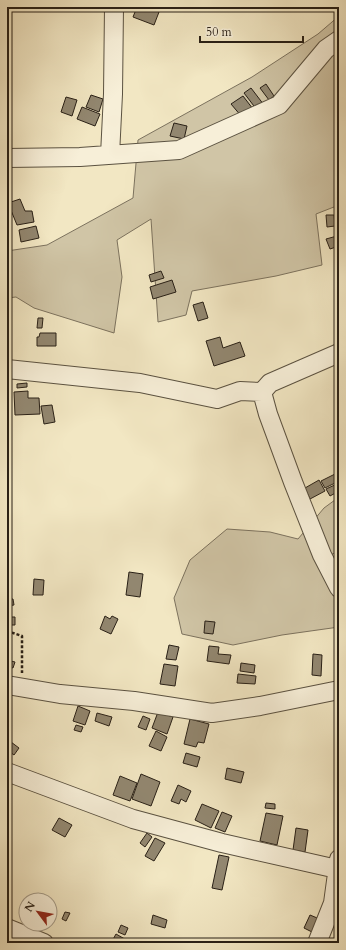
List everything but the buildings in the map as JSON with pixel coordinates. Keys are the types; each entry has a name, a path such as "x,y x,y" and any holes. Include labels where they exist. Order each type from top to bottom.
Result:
{"street":[{"path":"110,155 113,94 114,7"},
{"path":"7,158 80,157 179,150 279,106 326,50 339,40"},
{"path":"262,392 270,383 339,353"},
{"path":"7,369 140,383 217,399 240,391 262,392"},
{"path":"262,392 268,414 293,482 322,555 339,588"},
{"path":"14,686 60,694 134,701 212,713 260,706 339,690"},
{"path":"7,772 133,819 222,843 338,864 333,903 318,943"},
{"path":"7,928 44,943"}],"path":[{"path":"7,631 22,636 14,686"}],"shaded area":[{"path":"339,16 339,205 316,214 322,265 276,276 192,291 186,315 158,322 151,219 117,240 122,277 114,333 34,308 16,297 7,298 7,251 47,245 133,198 138,140 252,77 318,34"},
{"path":"339,497 339,552 332,554 339,603 339,627 282,635 233,645 182,634 174,598 190,560 227,529 270,532 298,539 324,508"}]}
